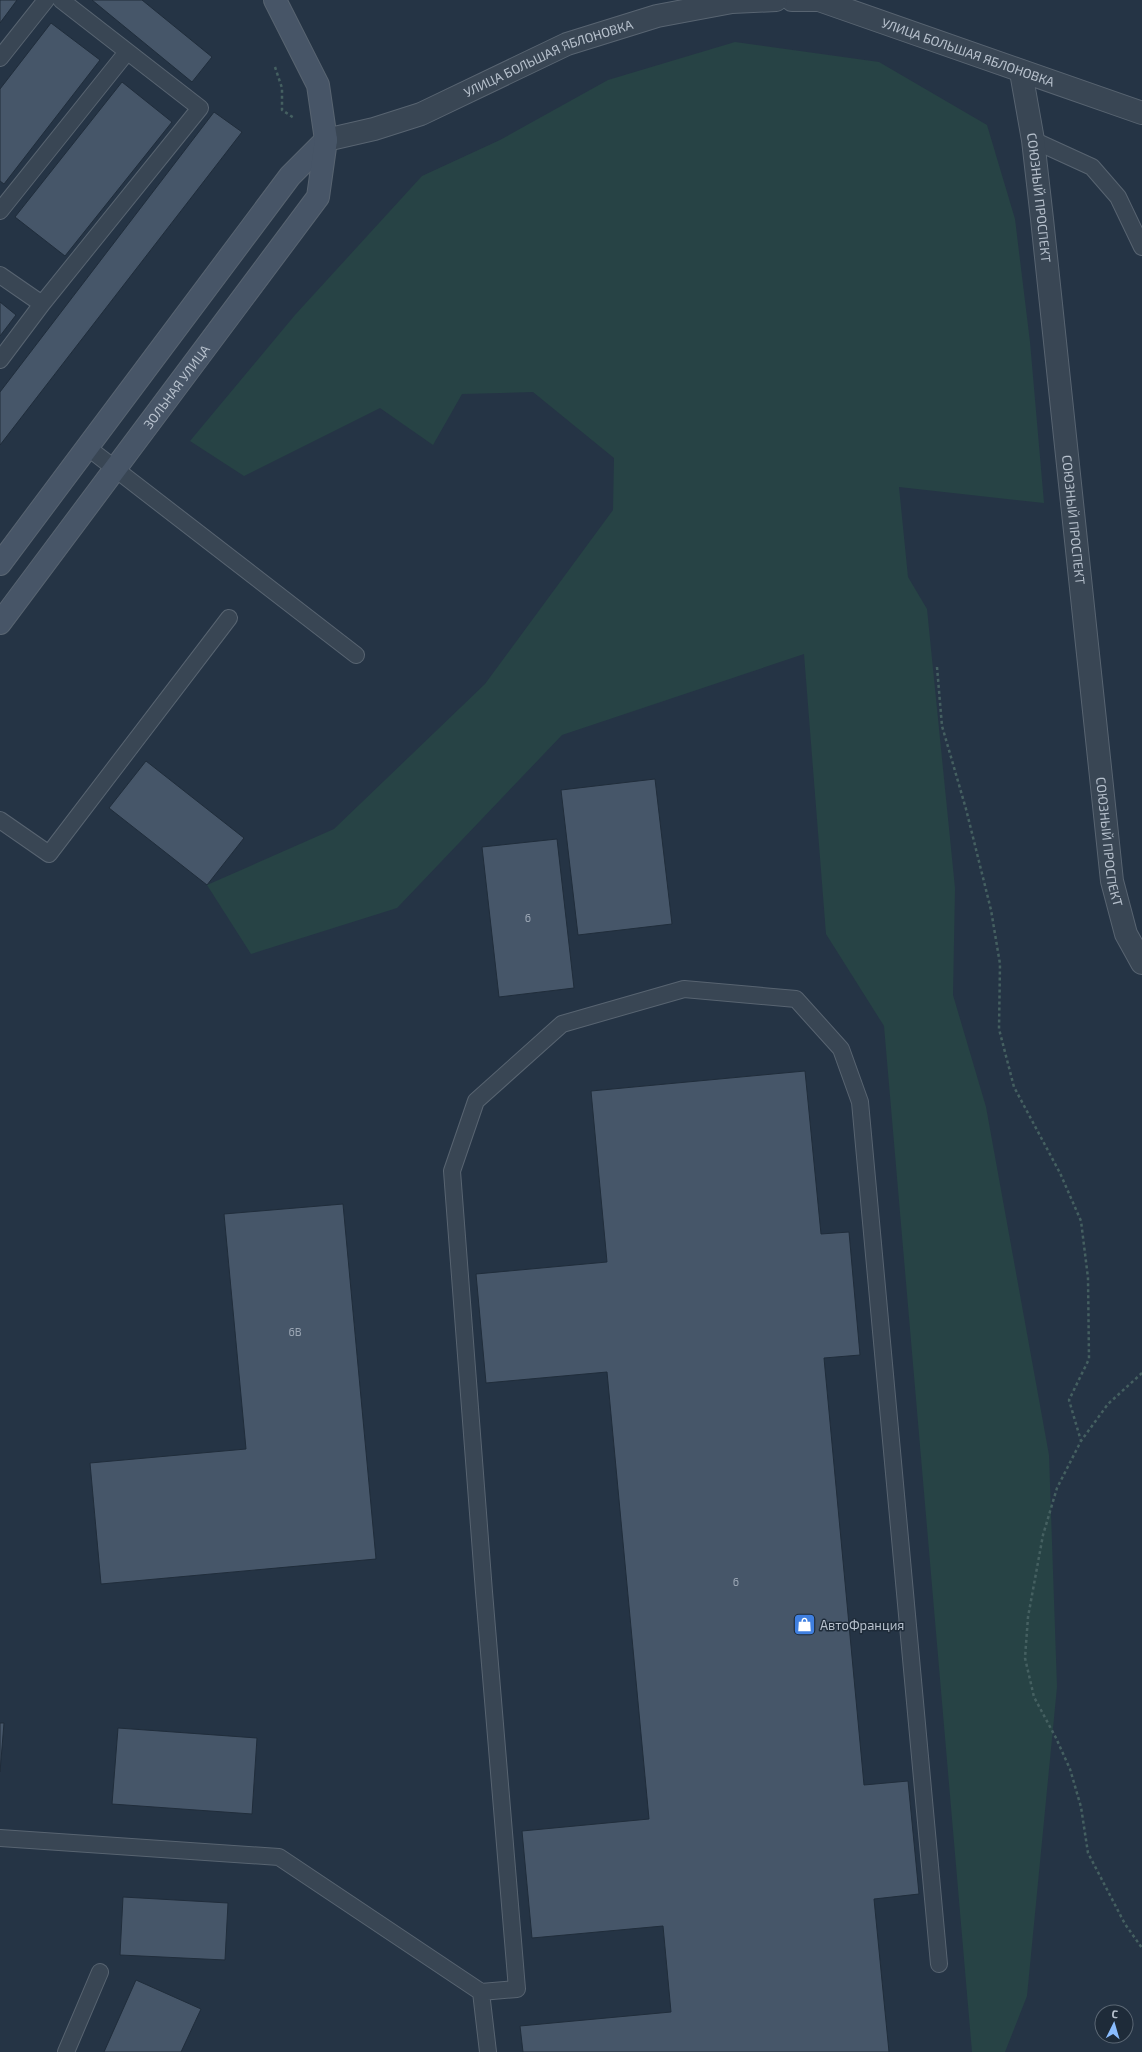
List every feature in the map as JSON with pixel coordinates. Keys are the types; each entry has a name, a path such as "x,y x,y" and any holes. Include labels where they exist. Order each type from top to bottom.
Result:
{"street":[{"name":"ЗОЛЬНАЯ УЛИЦА","path":"0,623 318,197 326,140 318,85 275,0"},
{"name":"УЛИЦА БОЛЬШАЯ ЯБЛОНОВКА","path":"326,140 374,129 421,114 567,44 657,16 732,2 776,0"},
{"name":"УЛИЦА БОЛЬШАЯ ЯБЛОНОВКА","path":"792,0 819,0 1021,72 1142,113"},
{"name":"СОЮЗНЫЙ ПРОСПЕКТ","path":"1021,72 1033,140 1112,881 1126,934 1142,963"},
{"path":"0,564 290,176 326,140"}],"lane":[{"path":"0,58 46,0"},
{"path":"0,360 42,304 200,108 61,0"},
{"path":"0,211 127,52"},
{"path":"1033,140 1092,168 1118,197 1142,247"},
{"path":"0,275 42,304"},
{"path":"87,447 356,655"},
{"path":"0,820 49,854 229,618"},
{"path":"0,1838 279,1857 481,1992 517,1989 482,1576 452,1171 476,1101 562,1024 684,989 796,999 841,1049 860,1102 939,1964"},
{"path":"66,2052 100,1972"},
{"path":"481,1992 488,2052"}],"path":[{"path":"937,667 942,726 966,809 991,910 1000,964 999,1029 1014,1087 1060,1173 1081,1221 1088,1278 1089,1359 1069,1400 1081,1441"},
{"path":"1142,1373 1108,1404 1081,1441 1057,1488 1043,1535 1028,1617 1024,1658 1034,1697 1056,1738 1070,1769 1081,1807 1088,1853 1125,1924 1142,1948"}],"green space":[{"path":"735,42 879,62 987,125 1015,219 1030,342 1044,503 899,487 908,577 927,609 955,888 953,995 986,1107 1049,1455 1057,1687 1027,1996 1005,2052 972,2052 884,1026 826,934 804,654 562,735 397,908 251,954 207,885 334,829 485,684 613,510 614,458 533,392 462,394 433,445 380,408 244,476 190,441 295,315 422,176 500,140 608,80"}],"building":[{"path":"0,0 17,0 0,23"},
{"path":"92,0 142,0 212,57 192,82"},
{"path":"51,23 100,60 4,184 0,181 0,89"},
{"path":"122,82 172,122 65,256 15,217"},
{"path":"214,112 242,132 0,445 0,392"},
{"path":"0,302 16,315 0,336"},
{"path":"146,761 244,838 207,885 109,808"},
{"path":"655,779 672,924 578,935 561,790"},
{"path":"557,839 574,988 499,997 482,847"},
{"path":"805,1071 821,1234 849,1232 860,1355 824,1358 864,1785 908,1781 919,1894 874,1899 889,2052 523,2052 520,2026 671,2012 663,1926 532,1938 522,1831 649,1819 607,1372 486,1383 476,1274 607,1262 591,1091"},
{"path":"343,1204 376,1559 101,1584 90,1463 246,1449 224,1214"},
{"path":"0,1723 4,1723 0,1772"},
{"path":"118,1728 257,1738 252,1814 112,1804"},
{"path":"123,1897 228,1903 225,1960 120,1955"},
{"path":"136,1980 201,2009 181,2052 104,2052"}],"place":[{"name":"АвтоФранция","path":"804,1625"}]}
